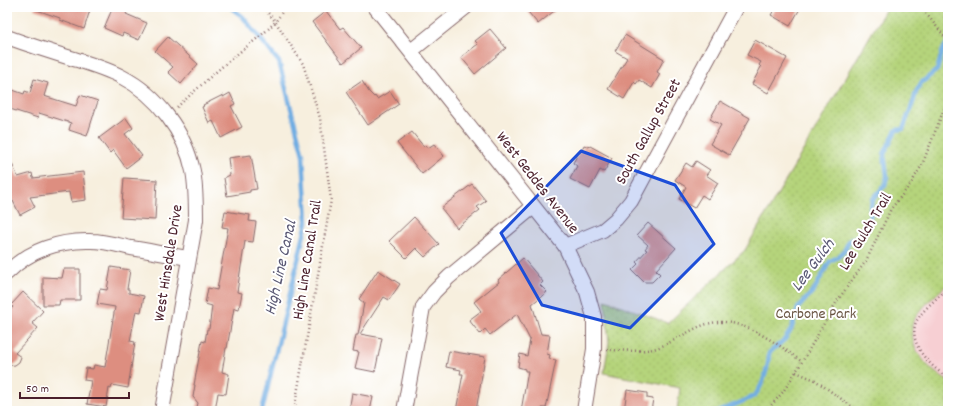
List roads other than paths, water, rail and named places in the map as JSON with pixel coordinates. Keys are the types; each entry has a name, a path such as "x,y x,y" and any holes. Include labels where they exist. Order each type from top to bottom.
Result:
{"street":[{"name":"West Geddes Avenue","path":"376,7 565,246 587,292 594,317 594,349 584,411"},
{"path":"411,51 466,7"},
{"name":"South Gallup Street","path":"565,246 603,230 616,219 631,201 736,7"},
{"name":"West Hinsdale Drive","path":"7,37 124,78 143,92 168,115 180,135 188,153 193,170 196,195 196,220 162,411"},
{"path":"404,411 423,307 434,292 449,277 533,206"},
{"path":"7,272 22,260 41,250 59,243 72,242 93,241 189,258"}],"waterway":[{"name":"High Line Canal","path":"230,7 243,17 279,62 303,155 307,222 262,411"},
{"name":"Lee Gulch","path":"720,411 755,395 761,386 765,375 769,353 785,339 791,330 798,308 814,290 830,261 838,257 844,251 849,241 859,236 867,226 873,199 885,185 887,176 884,154 896,130 903,129 916,92 921,83 937,70 943,50 948,41"}],"park label":[{"name":"Carbone Park","path":"816,314"}]}
